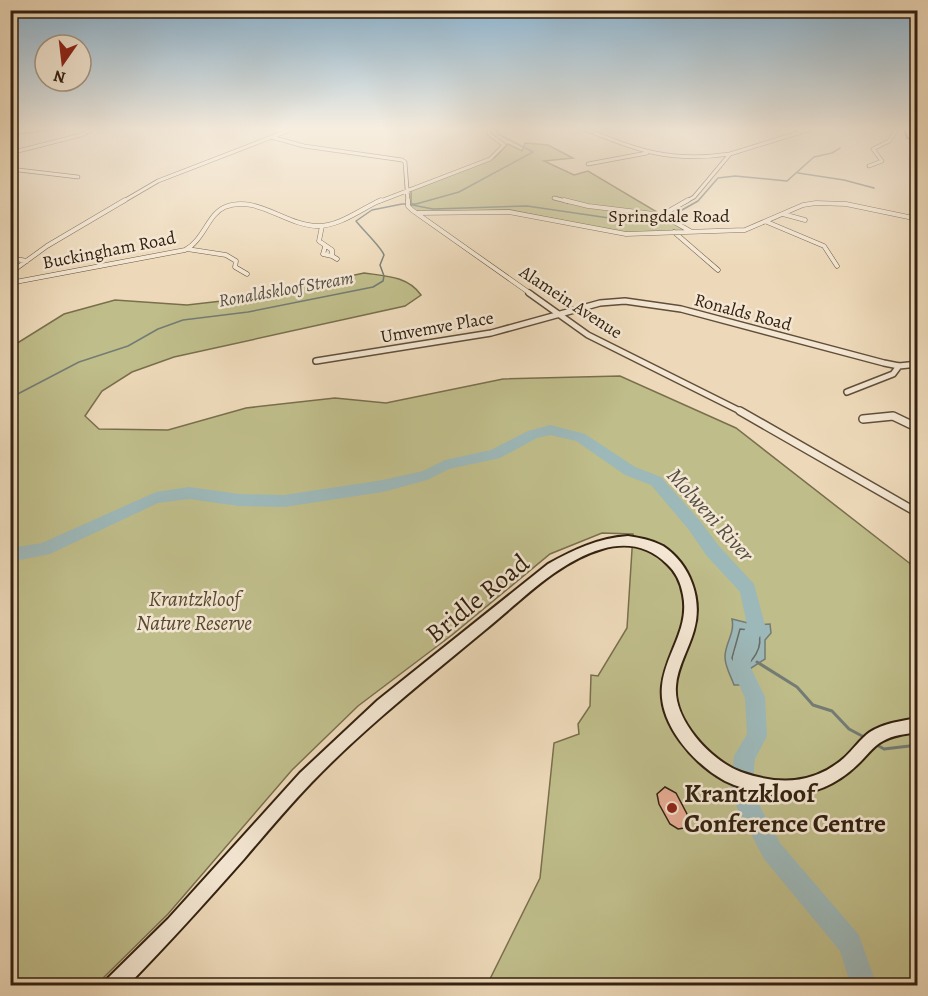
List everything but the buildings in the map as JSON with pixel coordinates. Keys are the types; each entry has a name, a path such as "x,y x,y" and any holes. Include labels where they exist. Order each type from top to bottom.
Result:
{"main road":[{"name":"Bridle Road","path":"114,986 174,925 305,778 366,720 552,568 583,550 615,540 641,542 668,556 682,574 689,590 691,614 689,626 672,672 668,698 673,713 690,739 716,766 731,776 750,783 785,788 802,788 818,784 840,772 871,741 895,729 918,725"}],"street":[{"path":"57,174 78,177"},
{"path":"10,273 61,237 158,181 175,174"},
{"name":"Alamein Avenue","path":"407,174 408,205 416,213 602,343 730,405 918,513"},
{"path":"337,260 323,254 325,247 318,237 322,226 446,174"},
{"path":"662,215 694,197 713,174"},
{"path":"554,198 588,206 662,215 692,232"},
{"name":"Springdale Road","path":"416,213 503,211 618,233 745,230 808,203 824,202 851,205 918,219"},
{"name":"Buckingham Road","path":"10,283 188,249 201,240 219,210 235,204 254,206 303,225 322,226"},
{"path":"783,214 806,219"},
{"path":"767,222 824,246 837,266"},
{"path":"674,232 718,270"},
{"path":"188,249 197,254 231,256 236,261 235,267 247,274"},
{"path":"10,258 27,261"},
{"name":"Ronalds Road","path":"561,315 611,302 665,305 851,355 899,366 918,364"},
{"name":"Umvemve Place","path":"316,361 491,333 561,315"},
{"path":"847,392 893,374 899,366"},
{"path":"863,419 893,416 918,428"}],"green space":[{"path":"451,174 594,174 689,231 624,233 510,210 422,212 411,210 411,190"},
{"name":"Krantzkloof Nature Reserve","path":"364,273 403,280 421,295 405,306 174,357 132,372 102,391 85,416 99,429 168,430 246,408 335,398 386,403 503,379 620,376 736,428 917,569 917,985 487,985 540,878 554,743 579,734 578,724 590,706 591,675 598,676 627,628 633,534 602,533 550,554 452,635 358,706 292,770 168,914 96,985 11,985 11,347 64,314 115,300 187,305 248,298"}],"water":[{"path":"732,619 756,625 770,624 771,633 765,640 765,659 748,670 746,680 740,685 734,685 725,661 725,652 733,624"}],"waterway":[{"name":"Ronaldskloof Stream","path":"10,398 79,362 128,346 158,329 183,320 248,312 373,287 383,281 384,276 380,265 384,255 356,221 372,210 402,204 416,204 459,192 491,174"},
{"path":"673,215 698,201 718,178 735,176 787,181 794,174"},
{"path":"808,174 844,180 874,188"},
{"path":"412,205 433,209 527,206 616,219 656,216"},
{"name":"Molweni River","path":"10,555 44,549 156,498 189,493 239,500 284,501 383,486 427,475 445,465 495,454 533,434 550,430 580,437 630,471 656,481 695,526 712,550 748,589 756,625 744,650 740,667 755,697 757,736 745,756 741,794 772,851 850,944 864,986"},
{"path":"757,662 797,687 813,705 832,711 849,729 864,737"},
{"path":"877,745 884,749 918,745"}],"place":[{"name":"Krantzkloof Conference Centre","path":"672,808"}]}
